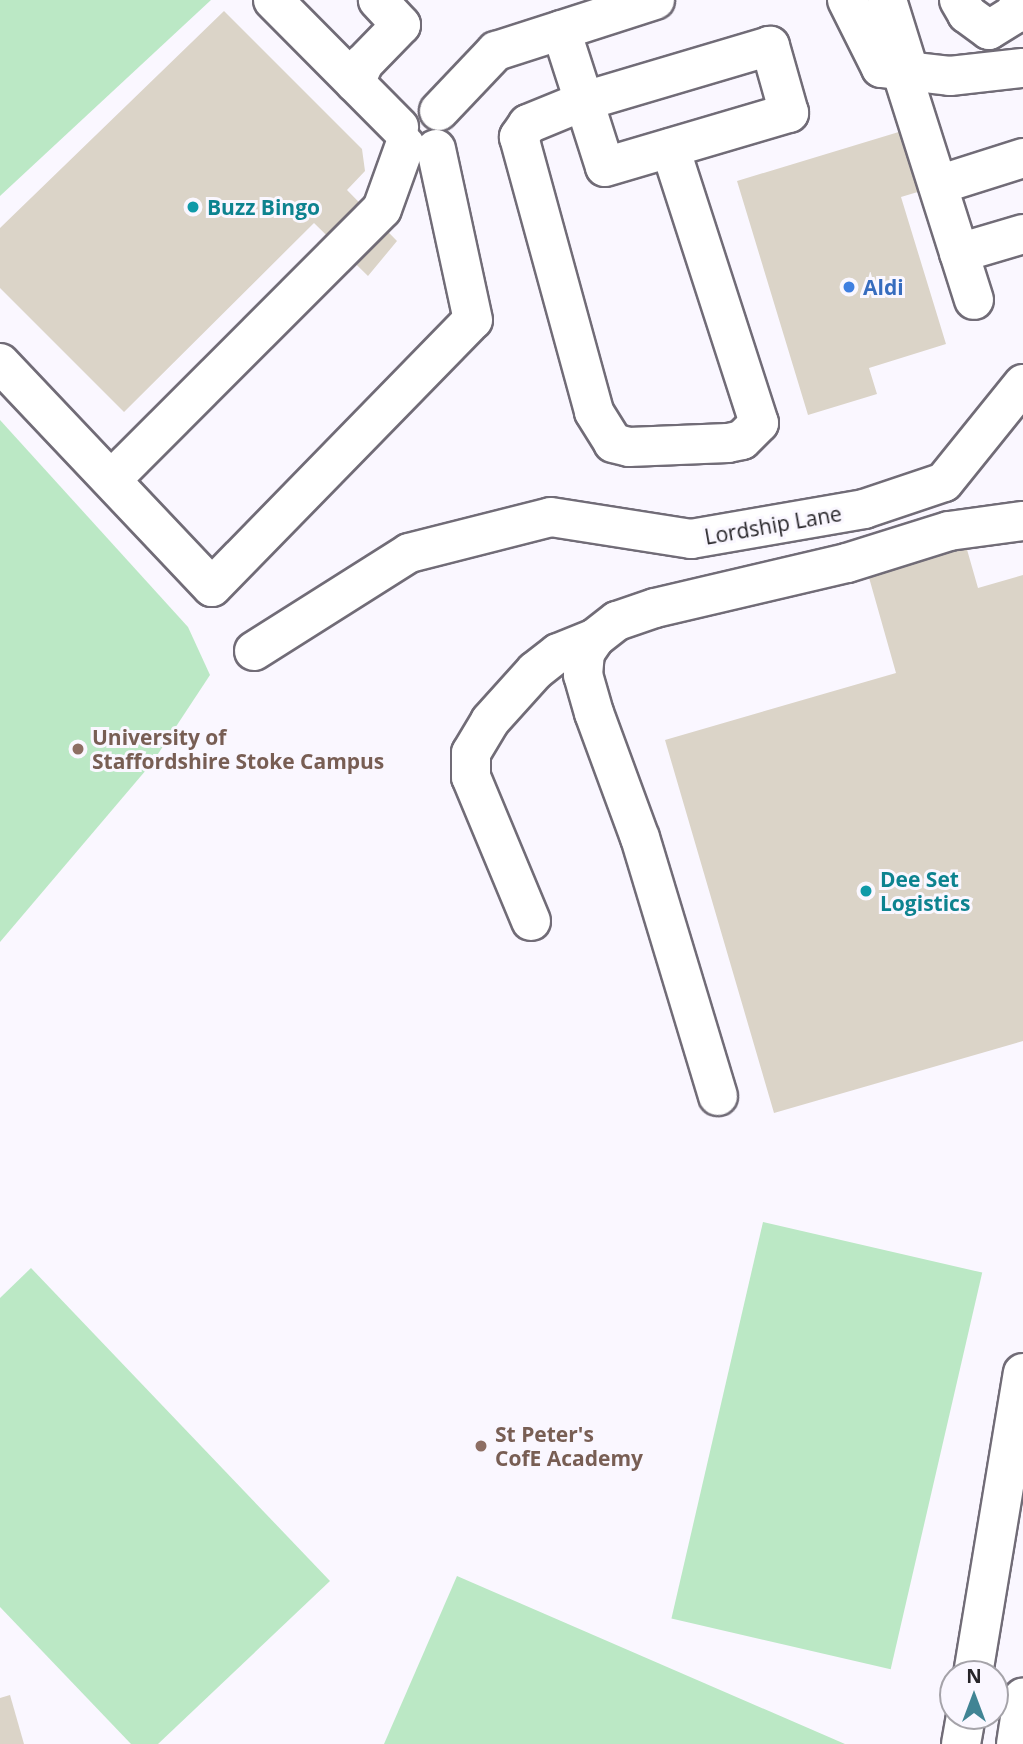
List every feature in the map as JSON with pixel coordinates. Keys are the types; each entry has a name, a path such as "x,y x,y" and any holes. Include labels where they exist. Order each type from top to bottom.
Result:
{"street":[{"path":"273,0 414,140"},
{"path":"355,83 364,64 401,25 378,0"},
{"path":"0,363 113,478 212,587 473,320 414,140 403,116 419,106 439,111 496,51 654,0"},
{"path":"847,0 881,68 906,73 1007,70 1012,14 967,14 960,0"},
{"path":"887,0 938,185 974,300"},
{"path":"561,30 584,101 605,167 789,113 770,47 584,101 528,124 519,152 594,412 613,443 629,447 727,443 742,440 759,423 670,148"},
{"path":"113,478 382,209 414,140"},
{"path":"938,185 1023,158"},
{"path":"959,253 1023,234"},
{"name":"Lordship Lane","path":"254,651 410,553 551,517 691,539 864,509 944,482 1023,384"},
{"path":"531,921 471,777 471,753 490,721 535,671 558,653 595,638 617,621 655,608 847,563 949,531 1023,520"},
{"path":"595,638 585,653 583,675 640,838 718,1096"},
{"path":"975,1660 1023,1373"},
{"path":"1016,1744 1023,1698"}],"green space":[{"path":"0,0 211,0 0,196"},
{"name":"University of Staffordshire Stoke Campus","path":"0,420 188,627 210,675 152,763 0,942"},
{"path":"763,1222 982,1273 891,1669 671,1619"},
{"path":"31,1268 330,1581 158,1744 131,1744 0,1607 0,1298"},
{"path":"457,1576 845,1744 384,1744"}],"building":[{"name":"Buzz Bingo","path":"224,11 362,149 365,171 347,190 397,241 368,276 314,223 124,412 0,288 0,228"},
{"name":"Aldi","path":"902,131 921,191 901,197 946,344 869,368 877,394 808,415 737,181"},
{"name":"Dee Set Logistics","path":"966,546 978,588 1023,575 1023,1041 774,1113 665,740 896,673 868,574"},
{"path":"10,1695 24,1744 0,1744 0,1698"}],"place":[{"name":"Buzz Bingo","path":"193,207"},
{"name":"Aldi","path":"849,287"},
{"name":"University of Staffordshire Stoke Campus","path":"78,749"},
{"name":"Dee Set Logistics","path":"866,891"},
{"name":"St Peter's CofE Academy","path":"481,1446"}]}
